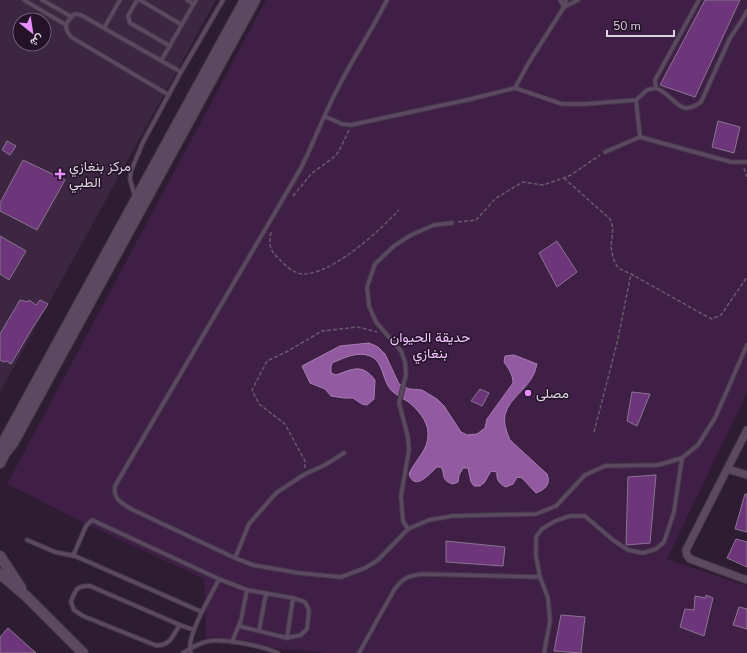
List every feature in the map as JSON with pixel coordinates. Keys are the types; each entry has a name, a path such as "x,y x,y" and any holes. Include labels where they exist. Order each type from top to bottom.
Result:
{"main road":[{"path":"2,461 13,443 56,355 136,201 245,0"},
{"path":"56,355 254,0"},
{"path":"0,549 2,558 26,596"},
{"path":"0,574 26,596 83,653"}],"street":[{"path":"747,430 686,550 690,559 747,580"},
{"path":"727,469 747,475"}],"lane":[{"path":"24,0 66,25"},
{"path":"42,0 72,17"},
{"path":"104,28 120,0"},
{"path":"170,46 130,23 128,16 139,0 182,25"},
{"path":"161,61 195,2 187,0"},
{"path":"136,201 130,179 131,171 143,142 181,72 223,0"},
{"path":"387,0 358,50 324,116 313,144 301,168 115,486 114,493 118,500 131,509 253,565 299,573 341,576 365,568 378,560 408,529 429,520 452,516 536,514 556,506 585,475 605,466 658,465 682,458 698,445 715,418 747,345"},
{"path":"560,0 564,7"},
{"path":"515,88 528,64 564,7 566,0"},
{"path":"564,7 578,0"},
{"path":"656,88 655,80 699,0"},
{"path":"324,116 342,124 351,125 515,88 562,104 585,104 636,100 647,90 656,88 668,95 678,106 685,109 694,107 701,102 730,38 747,11"},
{"path":"169,95 71,37 66,31 66,25 75,14 81,14 181,72"},
{"path":"636,100 640,137"},
{"path":"605,152 640,137 731,162 747,162"},
{"path":"408,529 403,521 401,496 409,450 408,437 399,399 405,381 406,362 401,351 376,322 369,306 367,287 375,264 394,246 411,235 434,225 452,223"},
{"path":"235,558 249,524 276,493 305,474 325,465 344,453"},
{"path":"544,653 550,621 548,598 540,577 536,556 536,538 542,529 555,521 570,516 585,516 613,540 628,550 643,553 656,548 664,542 674,512 682,458"},
{"path":"73,556 86,526 92,520 219,579 247,590 293,598 305,602 309,610 307,629 301,636 287,638 238,626"},
{"path":"27,540 55,552 73,556 202,612"},
{"path":"359,653 394,590 400,582 409,575 540,577"},
{"path":"190,651 190,638 219,579"},
{"path":"180,625 167,643 162,646 155,645 83,616 74,610 71,602 75,590 82,586 90,586 194,630"},
{"path":"232,642 238,626 247,590"},
{"path":"259,631 266,593"},
{"path":"287,638 293,598"},
{"path":"183,653 190,651 206,642 219,640 268,649 278,653"}],"path":[{"path":"291,198 312,173 333,158 339,151 351,125"},
{"path":"452,223 476,220 496,198 523,182 543,185 564,178 571,175 605,152"},
{"path":"742,162 747,177"},
{"path":"564,178 610,219 613,228 611,246 613,258 618,268 712,319 721,315 747,277"},
{"path":"272,230 269,244 272,250 286,266 292,271 300,274 314,273 333,264 356,249 374,235 400,210"},
{"path":"594,432 617,343 631,274"},
{"path":"305,474 305,461 285,424 259,404 252,390 267,361 288,351 322,331 358,327 388,336"}],"shaded area":[{"name":"مركز بنغازي الطبي","path":"0,0 216,0 0,392"},
{"path":"369,343 378,347 385,354 399,384 409,389 422,390 437,399 444,406 461,432 467,435 477,434 485,428 487,419 513,383 510,372 504,362 505,356 514,355 537,364 531,379 507,408 505,421 510,440 547,474 547,486 536,493 522,478 517,477 513,484 506,487 498,481 497,472 491,471 484,483 480,486 474,486 471,482 468,468 463,468 459,475 458,482 453,484 446,481 441,467 437,467 418,482 412,479 409,474 424,450 428,439 428,428 424,419 414,407 392,391 386,382 378,362 370,356 360,354 346,357 332,363 331,373 336,375 352,369 361,369 366,371 375,380 374,399 367,405 362,404 353,398 331,396 325,389 310,383 302,366 340,346"}],"green space":[{"name":"حديقة الحيوان بنغازي","path":"266,0 747,0 747,393 667,559 747,586 747,653 326,653 206,642 204,579 78,520 7,484"}],"building":[{"path":"705,0 740,0 695,97 660,85"},
{"path":"718,121 740,127 734,153 712,147"},
{"path":"7,141 16,146 10,155 2,150"},
{"path":"23,160 65,180 37,230 0,211 0,203"},
{"path":"0,236 26,251 9,280 0,274"},
{"path":"557,241 577,272 557,287 539,253"},
{"path":"20,300 28,302 29,300 36,305 40,300 48,304 11,364 0,360 0,334"},
{"path":"480,389 489,393 482,406 471,401"},
{"path":"632,392 650,394 637,426 627,421"},
{"path":"656,475 650,543 626,545 628,477"},
{"path":"745,494 747,494 747,532 735,529"},
{"path":"736,539 747,542 747,567 727,558"},
{"path":"446,541 505,547 503,566 446,562"},
{"path":"706,595 713,598 704,636 680,627 685,609 694,610 695,596 706,598"},
{"path":"739,607 747,609 747,629 733,625"},
{"path":"561,615 585,617 581,653 554,651"},
{"path":"8,628 36,653 0,653 0,637"}],"place":[{"name":"مركز بنغازي الطبي","path":"60,174"},
{"name":"مصلى","path":"528,393"}]}
